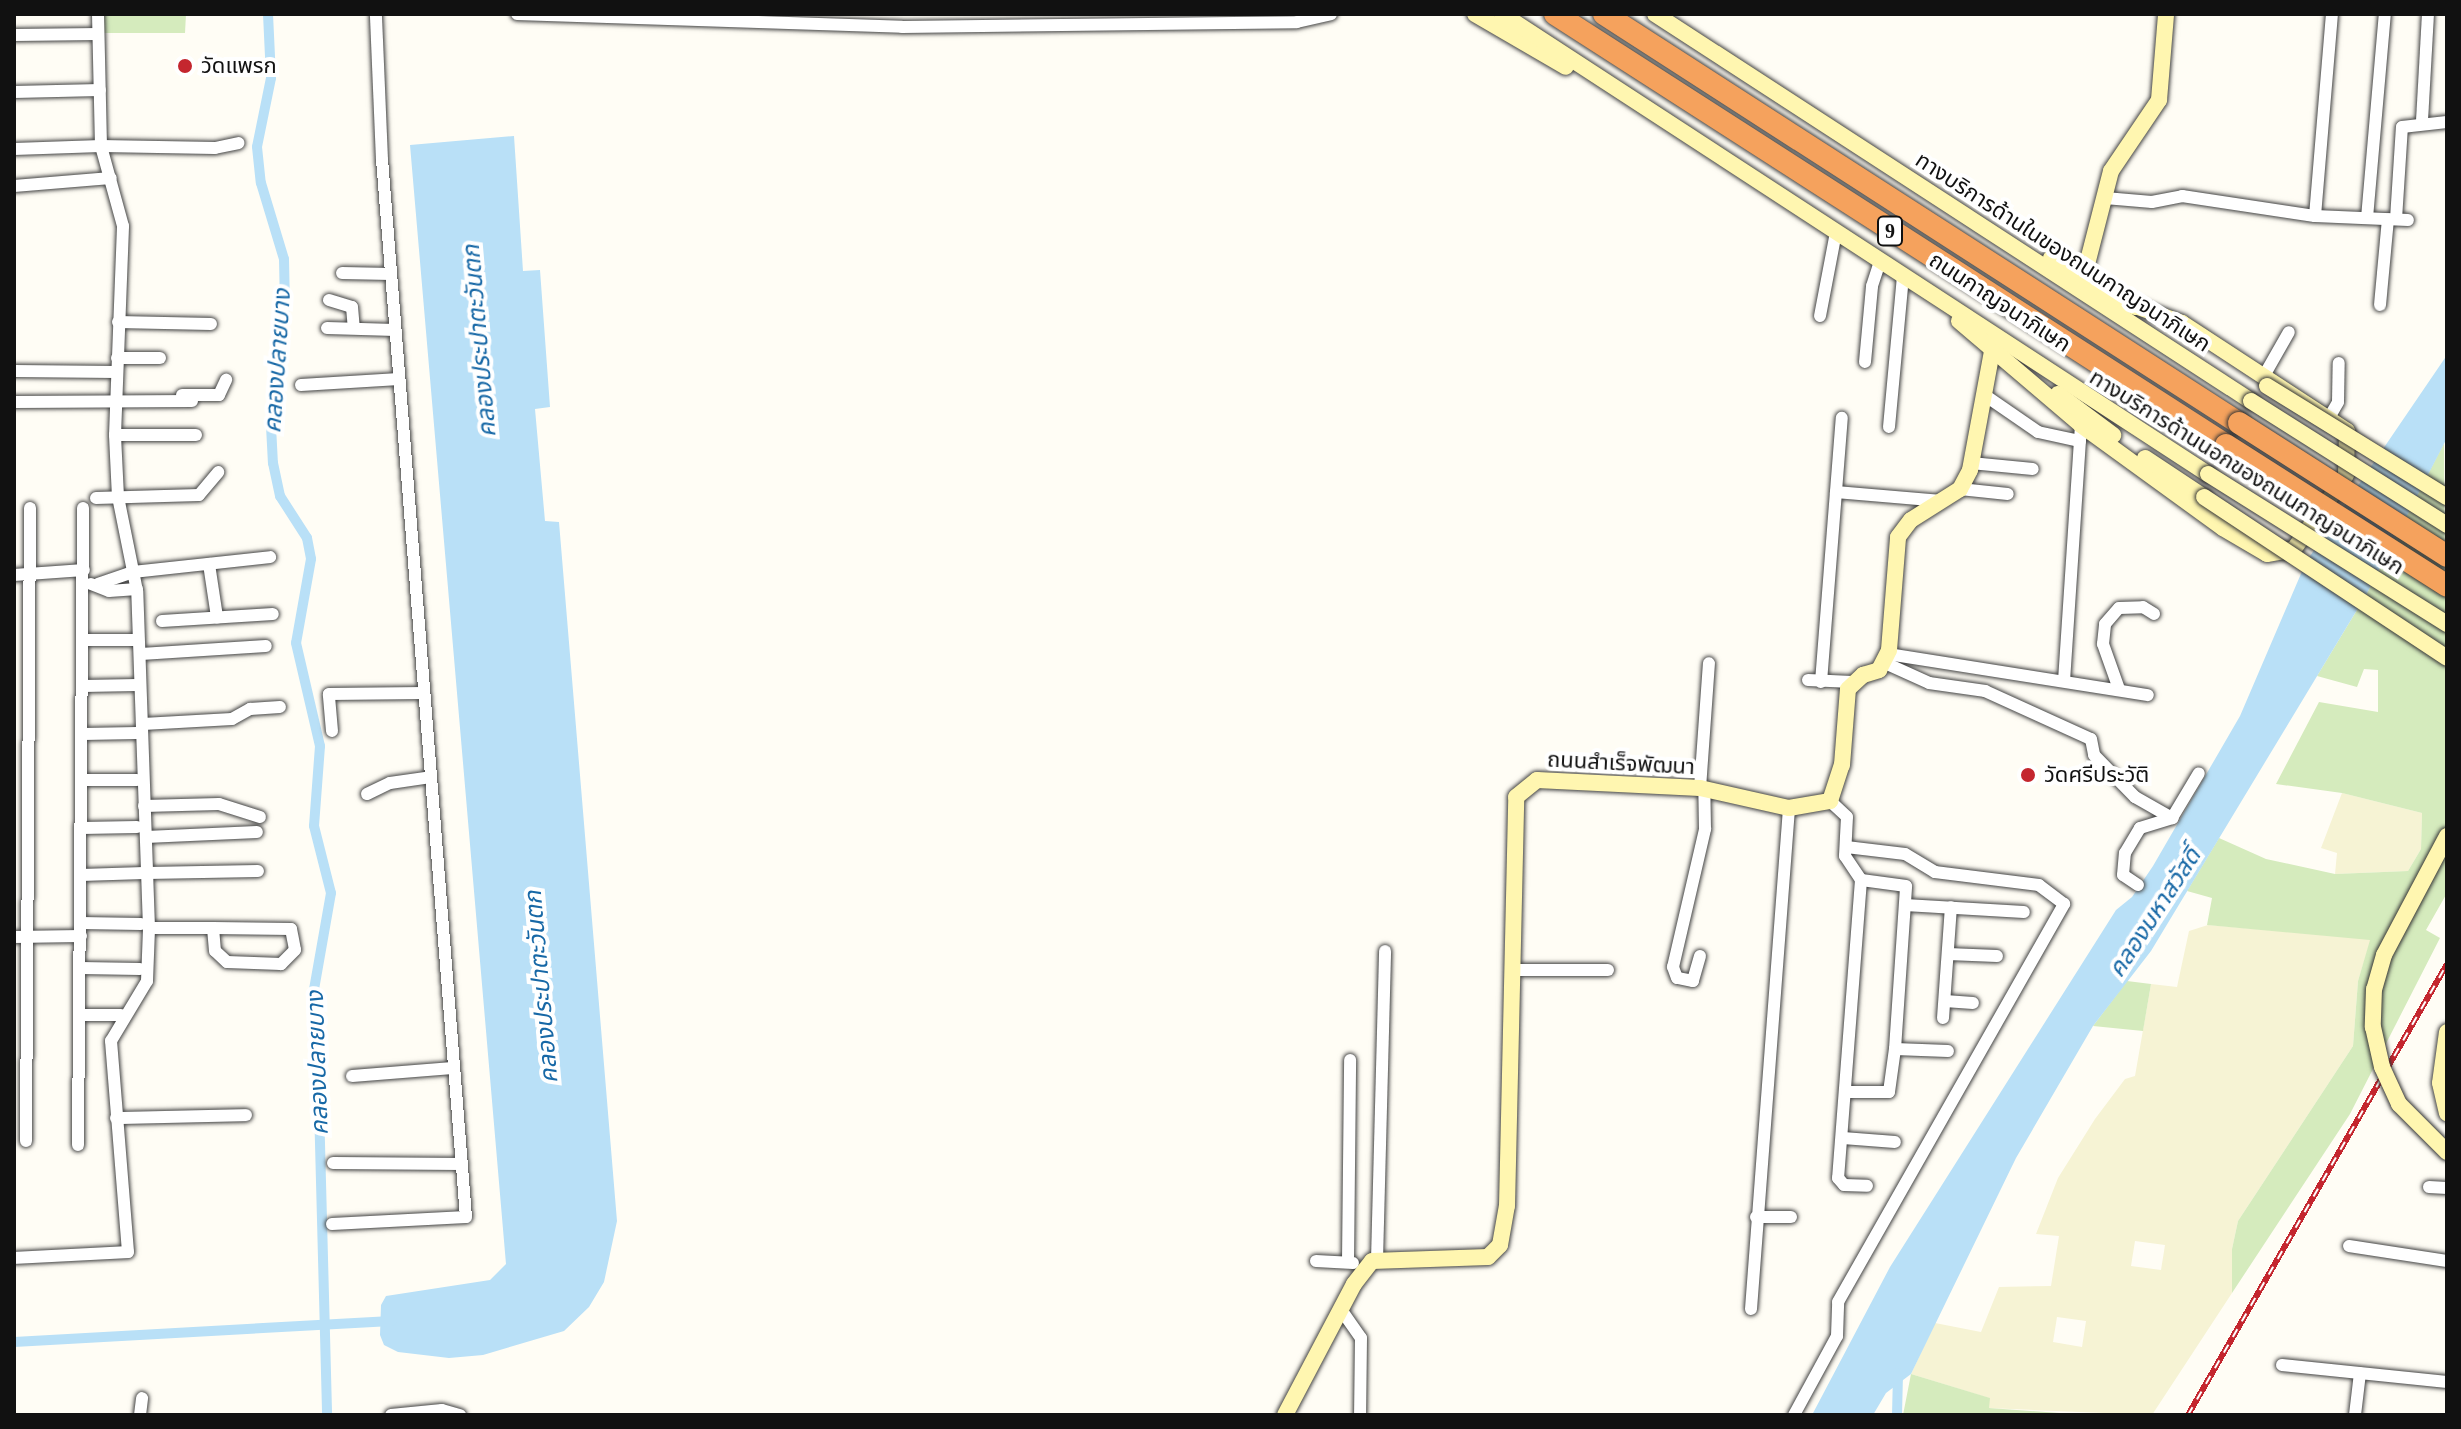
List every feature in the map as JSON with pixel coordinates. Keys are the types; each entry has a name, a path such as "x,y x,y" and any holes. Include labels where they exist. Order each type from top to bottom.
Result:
{"highway":[{"name":"ถนนกาญจนาภิเษก","path":"1555,14 2447,586"},
{"name":"ถนนกาญจนาภิเษก","path":"1604,14 2447,556"}],"main road":[{"path":"1475,14 1635,101"},
{"name":"ทางบริการด้านนอกของถนนกาญจนาภิเษก","path":"1502,14 2208,474 2447,624"},
{"name":"ทางบริการด้านในของถนนกาญจนาภิเษก","path":"1655,14 1996,234 2124,310 2251,401 2447,525"},
{"path":"1676,14 1732,61"},
{"path":"2084,276 2118,157 2159,100 2166,14"},
{"path":"1946,303 1992,351 2028,379 2080,433 2267,554 2294,549 2346,475 2347,431 2330,416 2266,380 2124,310 2084,276 1996,234"},
{"path":"1830,801 1842,765 1845,698 1852,682 1886,658 1898,537 1911,520 1944,503 1960,489 1971,463 1992,351"},
{"path":"2028,379 2063,396 2204,497 2447,658"},
{"path":"2266,380 2447,497"},
{"name":"ถนนสำเร็จพัฒนา","path":"1371,1264 1488,1257 1500,1245 1507,1206 1516,797 1523,786 1537,780 1702,789 1789,808 1830,801"},
{"path":"2447,836 2384,955 2374,989 2373,1027 2382,1067 2399,1104 2447,1152"},
{"path":"2447,1032 2440,1083 2447,1113"},
{"path":"1285,1415 1371,1264"}],"street":[{"path":"14,1258 128,1252 111,1041 147,981 146,873 141,832 144,806 140,728 141,654 137,589 118,497 115,435 123,226 101,146 98,14"},
{"path":"332,1224 466,1217 395,330 376,14"},
{"path":"517,14 1027,20 1314,17 1331,14"},
{"path":"2315,216 2332,14"},
{"path":"2367,218 2385,14"},
{"path":"2422,121 2428,14"},
{"path":"14,35 98,34"},
{"path":"14,92 100,90"},
{"path":"2380,305 2397,219 2402,127 2422,121 2447,122"},
{"path":"14,149 101,146 215,148 238,143"},
{"path":"14,186 111,178"},
{"path":"2105,198 2152,202 2182,196 2315,216 2397,219"},
{"path":"1820,316 1836,232"},
{"path":"1865,362 1872,286 1880,261"},
{"path":"342,273 391,274"},
{"path":"1889,427 1903,276"},
{"path":"329,300 352,307 354,328"},
{"path":"118,322 211,324"},
{"path":"327,328 395,330"},
{"path":"2266,380 2289,332"},
{"path":"117,358 160,358"},
{"path":"2330,416 2338,402 2339,363"},
{"path":"14,371 116,372"},
{"path":"301,385 399,379"},
{"path":"14,402 219,395 226,380"},
{"path":"1983,394 2038,432 2080,433 2064,681"},
{"path":"114,399 192,401"},
{"path":"1842,418 1814,681 1852,682"},
{"path":"115,435 196,435"},
{"path":"1971,463 2033,469"},
{"path":"96,498 199,495 218,472"},
{"path":"1960,489 2008,494"},
{"path":"1836,492 1944,503"},
{"path":"26,1141 30,936 30,508"},
{"path":"78,1145 83,508"},
{"path":"84,584 98,584 133,572 270,557"},
{"path":"209,564 217,617"},
{"path":"14,575 84,570"},
{"path":"98,584 109,591 137,589"},
{"path":"2119,689 2103,644 2105,624 2119,608 2143,607 2154,614"},
{"path":"162,621 273,614"},
{"path":"83,640 137,640"},
{"path":"141,654 266,646"},
{"path":"1886,658 2148,695"},
{"path":"1886,658 1929,683 1985,691 2091,739 2094,755 2135,797 2172,818"},
{"path":"1700,956 1693,981 1677,978 1673,967 1705,829 1702,789 1709,663"},
{"path":"83,686 137,685"},
{"path":"332,731 329,694 424,693"},
{"path":"83,734 232,719 250,709 280,707"},
{"path":"2138,885 2123,875 2125,853 2140,828 2172,818 2199,773"},
{"path":"367,794 390,783 431,777"},
{"path":"82,780 137,780"},
{"path":"1830,801 1847,817 1846,847 1861,880 1840,1182 1867,1186"},
{"path":"144,806 219,804 260,817"},
{"path":"1751,1309 1789,808"},
{"path":"82,828 141,832 257,832"},
{"path":"1794,1415 1837,1336 1838,1302 2064,904 2039,885 1935,872 1905,854 1846,847"},
{"path":"81,875 258,871"},
{"path":"1846,1092 1889,1092 1895,1049 1905,905 1903,883 1861,880"},
{"path":"1905,905 2024,912"},
{"path":"1943,1018 1951,907"},
{"path":"14,937 145,926 291,929 295,950 281,964 227,962 215,951 213,928"},
{"path":"1316,1261 1371,1264 1385,951"},
{"path":"1948,954 1997,956"},
{"path":"81,968 140,969"},
{"path":"1513,970 1608,970"},
{"path":"1945,1001 1973,1003"},
{"path":"80,1015 121,1015"},
{"path":"1895,1049 1948,1051"},
{"path":"1348,1262 1350,1060"},
{"path":"352,1076 453,1068"},
{"path":"116,1118 246,1115"},
{"path":"1843,1138 1895,1142"},
{"path":"333,1163 461,1164"},
{"path":"2429,1187 2447,1188"},
{"path":"1756,1217 1791,1217"},
{"path":"2349,1246 2447,1261"},
{"path":"1342,1311 1361,1338 1360,1415"},
{"path":"2282,1365 2447,1382"},
{"path":"2355,1415 2360,1373"},
{"path":"391,1415 442,1410 460,1415"}],"shaded area":[{"path":"2342,793 2422,813 2421,849 2408,871 2335,874 2337,853 2321,848"},
{"path":"2208,925 2371,939 2358,981 2353,1046 2238,1221 2232,1249 2232,1293 2152,1415 1988,1408 1989,1398 1911,1374 1935,1323 1981,1332 1999,1287 2051,1286 2059,1236 2036,1234 2058,1178 2095,1119 2125,1079 2135,1076 2151,984 2177,987 2189,931","holes":["2135,1241 2165,1245 2161,1270 2131,1266","2057,1317 2086,1321 2082,1347 2053,1342"]}],"green space":[{"path":"100,14 186,14 185,33 100,33"},
{"path":"2444,443 2447,893 2426,930 2440,938 2350,1114 2232,1293 2232,1249 2238,1221 2353,1046 2358,981 2370,940 2207,925 2212,898 2187,891 2219,838 2266,859 2335,874 2408,871 2421,849 2422,813 2342,793 2276,784 2319,702 2378,712 2378,670 2364,669 2357,687 2317,676 2366,595"},
{"path":"2127,981 2151,984 2143,1031 2093,1026"},
{"path":"1911,1374 1990,1398 1989,1408 2087,1415 1903,1415"}],"water":[{"path":"514,136 523,271 540,270 550,407 535,409 545,521 559,522 617,1221 604,1282 589,1307 564,1331 483,1355 449,1358 398,1352 384,1345 380,1335 381,1305 386,1296 490,1280 506,1264 410,145"},
{"name":"คลองมหาสวัสดิ์","path":"2447,355 2447,438 2366,595 2151,951 2093,1026 2016,1158 1911,1374 1886,1393 1873,1415 1812,1415 1890,1267 2116,910 2132,897 2153,866 2240,716 2306,562"}],"waterway":[{"name":"คลองปลายบาง","path":"268,14 271,78 257,147 261,183 284,259 285,308 271,426 273,463 280,496 307,538 311,559 296,643 320,746 314,826 331,893 312,1001 317,1029 327,1415"},
{"name":"คลองประปาตะวันตก","path":"14,1342 391,1321"},
{"path":"1897,1415 1898,1373"}],"railway":[{"path":"2188,1415 2447,964"}],"place":[{"name":"วัดแพรก","path":"185,66"},
{"name":"วัดศรีประวัติ","path":"2028,775"}]}
